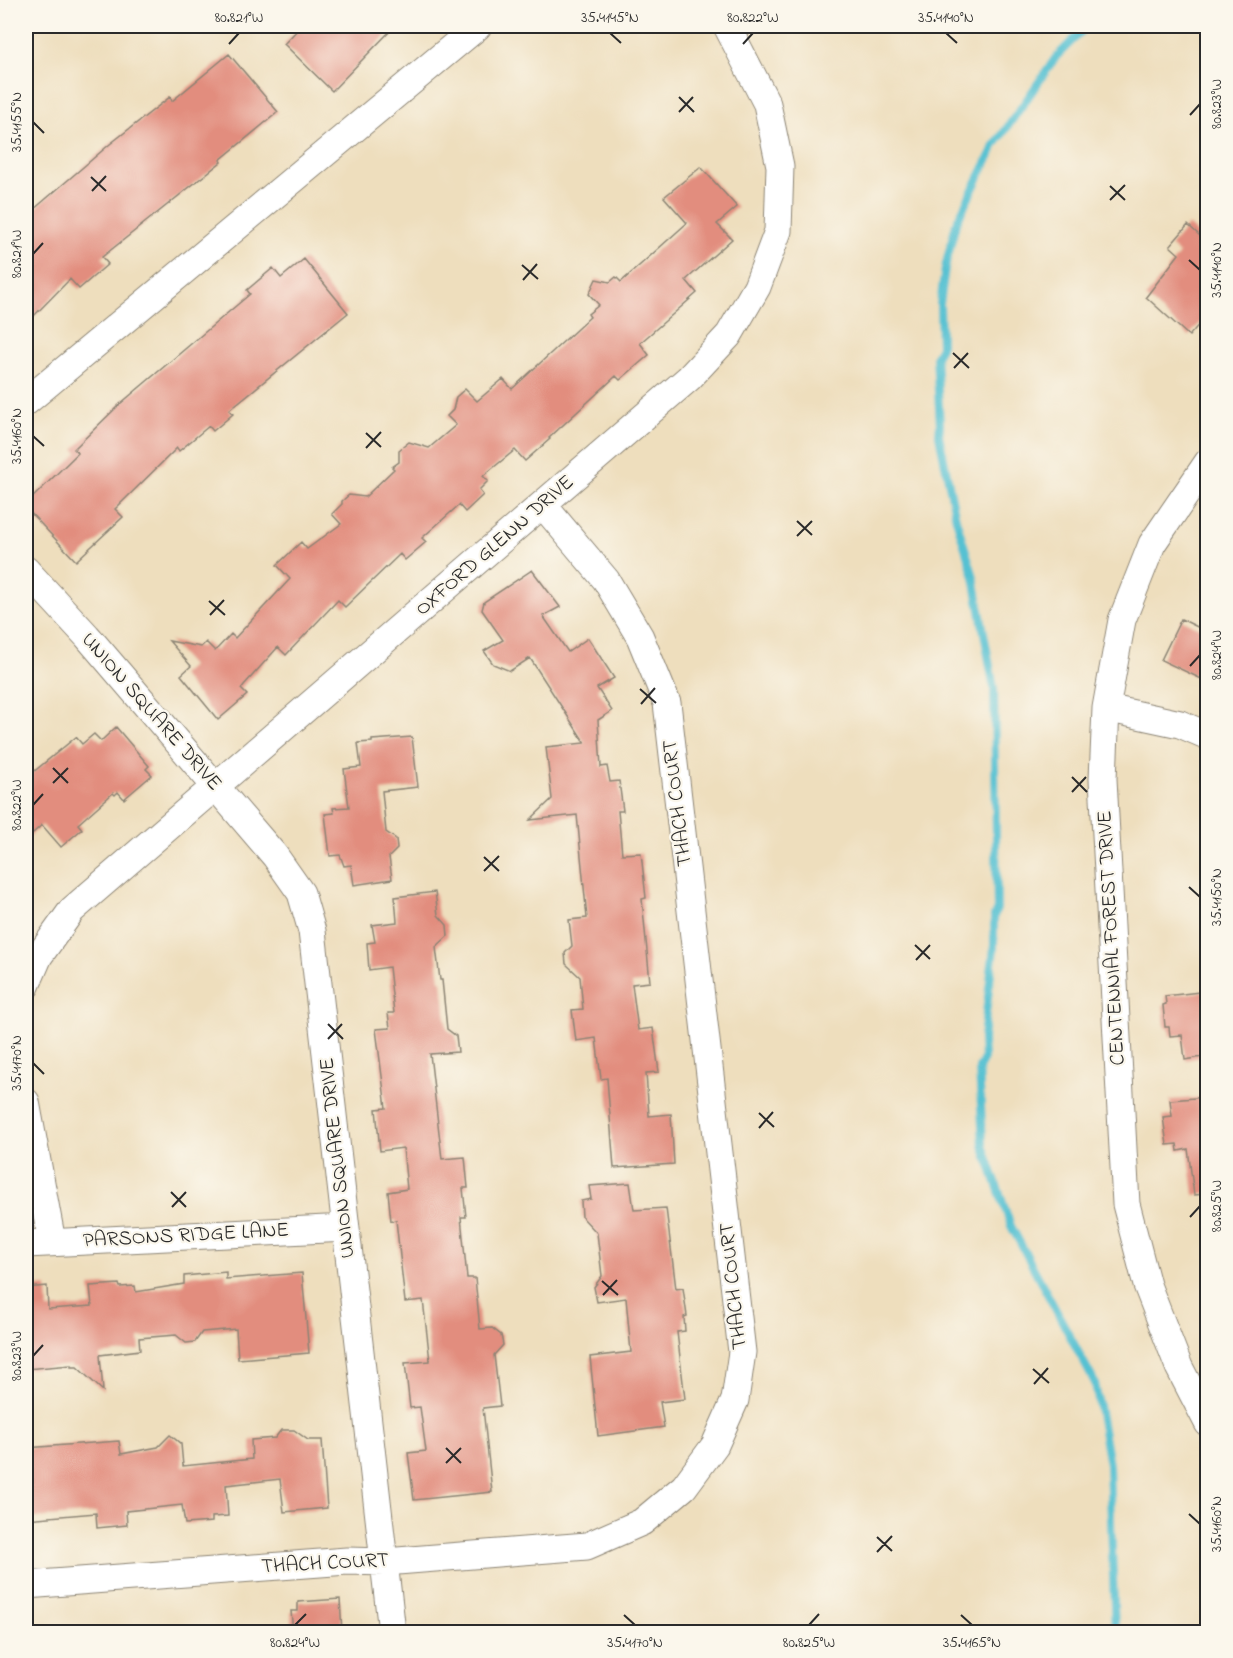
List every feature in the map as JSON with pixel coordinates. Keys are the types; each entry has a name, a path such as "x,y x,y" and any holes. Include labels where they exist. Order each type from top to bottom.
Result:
{"street":[{"name":"OXFORD GLENN DRIVE","path":"26,986 39,956 72,910 689,378 729,335 757,287 778,231 780,166 767,104 727,26"},
{"path":"26,402 474,27"},
{"name":"CENTENNIAL FOREST DRIVE","path":"1208,462 1152,544 1122,620 1106,708 1103,779 1126,1204 1147,1285 1179,1367 1208,1423"},
{"name":"THACH COURT","path":"26,1585 347,1560 385,1562 586,1546 642,1522 684,1487 715,1444 735,1400 742,1352 667,704 640,637 606,580 543,505"},
{"name":"UNION SQUARE DRIVE","path":"26,570 87,636 216,786 275,856 301,893 312,931 392,1632"},
{"path":"1106,708 1180,724 1208,736"},
{"path":"26,1102 52,1242"},
{"name":"PARSONS RIDGE LANE","path":"26,1244 346,1228"}],"building":[{"path":"301,26 395,26 332,91 284,44"},
{"path":"229,54 278,112 220,160 221,162 102,257 108,264 79,289 70,279 26,324 26,216 110,144 170,97 172,101"},
{"path":"701,167 737,207 717,224 732,239 686,280 697,293 640,343 649,355 620,380 616,376 525,461 515,450 483,476 488,481 479,490 483,495 465,512 459,505 422,538 426,542 405,560 400,554 345,607 338,600 286,655 278,647 241,689 247,695 218,720 181,675 191,666 169,641 201,647 206,642 215,651 231,634 235,638 290,579 277,565 301,542 307,549 341,524 332,514 342,504 342,501 349,495 365,497 394,469 392,467 399,462 399,450 409,442 429,448 456,425 447,416 453,410 456,397 465,389 477,401 503,379 512,389 590,317 588,314 599,305 589,294 596,279 610,282 616,277 621,282 687,223 664,197"},
{"path":"1188,225 1208,243 1208,314 1189,336 1146,297 1179,254 1170,246"},
{"path":"304,259 348,313 229,410 233,414 213,431 209,426 179,451 177,448 115,509 123,517 76,561 26,508 26,504 78,453 74,449 120,404 250,294 247,290 273,268 281,278"},
{"path":"532,570 560,607 543,616 568,652 588,638 614,678 597,688 612,711 598,720 601,767 607,766 610,782 619,781 623,811 618,811 622,854 641,853 646,898 642,899 650,982 632,984 638,1030 653,1028 659,1072 646,1073 649,1116 671,1114 674,1164 614,1168 607,1078 601,1079 596,1038 576,1041 572,1010 583,1009 580,977 566,964 565,953 572,946 569,920 587,918 577,815 530,820 552,799 546,747 585,743 530,658 510,671 493,664 484,651 503,640 482,610 484,602"},
{"path":"1181,619 1208,632 1208,682 1161,660"},
{"path":"116,727 149,766 146,769 152,775 124,799 118,792 115,795 113,793 78,824 82,829 61,847 42,825 26,839 26,778 76,737 82,744 94,734 101,741"},
{"path":"412,737 418,787 382,791 386,832 396,839 397,849 389,857 392,879 354,885 351,865 344,866 340,855 330,856 325,814 334,813 333,808 349,807 344,769 361,767 358,743"},
{"path":"435,892 438,915 447,925 448,936 436,947 447,1029 456,1036 458,1052 430,1054 442,1159 465,1157 468,1188 463,1188 466,1217 461,1217 467,1278 475,1278 480,1329 492,1328 501,1335 503,1345 494,1355 500,1406 483,1408 492,1492 414,1500 408,1453 426,1451 420,1407 410,1408 405,1363 430,1361 423,1300 405,1302 396,1220 391,1221 388,1192 407,1189 403,1148 380,1151 376,1109 386,1108 376,1029 390,1028 388,1013 394,1013 389,967 369,970 367,943 375,942 372,925 397,922 395,897"},
{"path":"1208,991 1208,1056 1185,1060 1182,1035 1170,1036 1169,1027 1165,1027 1163,1005 1166,1004 1165,996"},
{"path":"1208,1097 1208,1194 1194,1195 1188,1149 1178,1151 1177,1144 1167,1145 1163,1117 1172,1116 1170,1100"},
{"path":"630,1183 634,1210 666,1208 676,1289 683,1288 687,1316 684,1317 685,1331 677,1332 685,1399 660,1402 664,1427 598,1436 590,1357 631,1352 626,1298 597,1302 594,1287 602,1276 597,1233 582,1217 581,1201 591,1199 589,1186"},
{"path":"226,1272 226,1279 302,1273 309,1353 238,1359 236,1329 202,1332 195,1342 186,1343 176,1335 139,1338 140,1350 100,1355 103,1391 77,1367 71,1367 71,1365 26,1369 26,1288 47,1286 48,1309 92,1306 90,1286 119,1284 120,1287 135,1286 136,1292 184,1284 184,1276"},
{"path":"281,1430 294,1430 308,1440 322,1440 327,1508 284,1512 280,1479 226,1485 228,1516 212,1517 212,1522 185,1524 182,1505 126,1511 127,1525 97,1528 96,1513 26,1519 26,1448 119,1441 121,1454 158,1447 170,1435 181,1444 183,1466 252,1459 251,1440 275,1438"},
{"path":"340,1599 342,1632 293,1632 291,1611 298,1611 298,1602"}],"waterway":[{"path":"1087,26 1056,57 995,145 956,223 945,268 940,304 941,347 936,356 939,435 956,519 974,577 994,689 997,909 994,916 994,948 983,1038 984,1059 979,1068 983,1145 1011,1226 1095,1383 1109,1465 1115,1632"}]}
